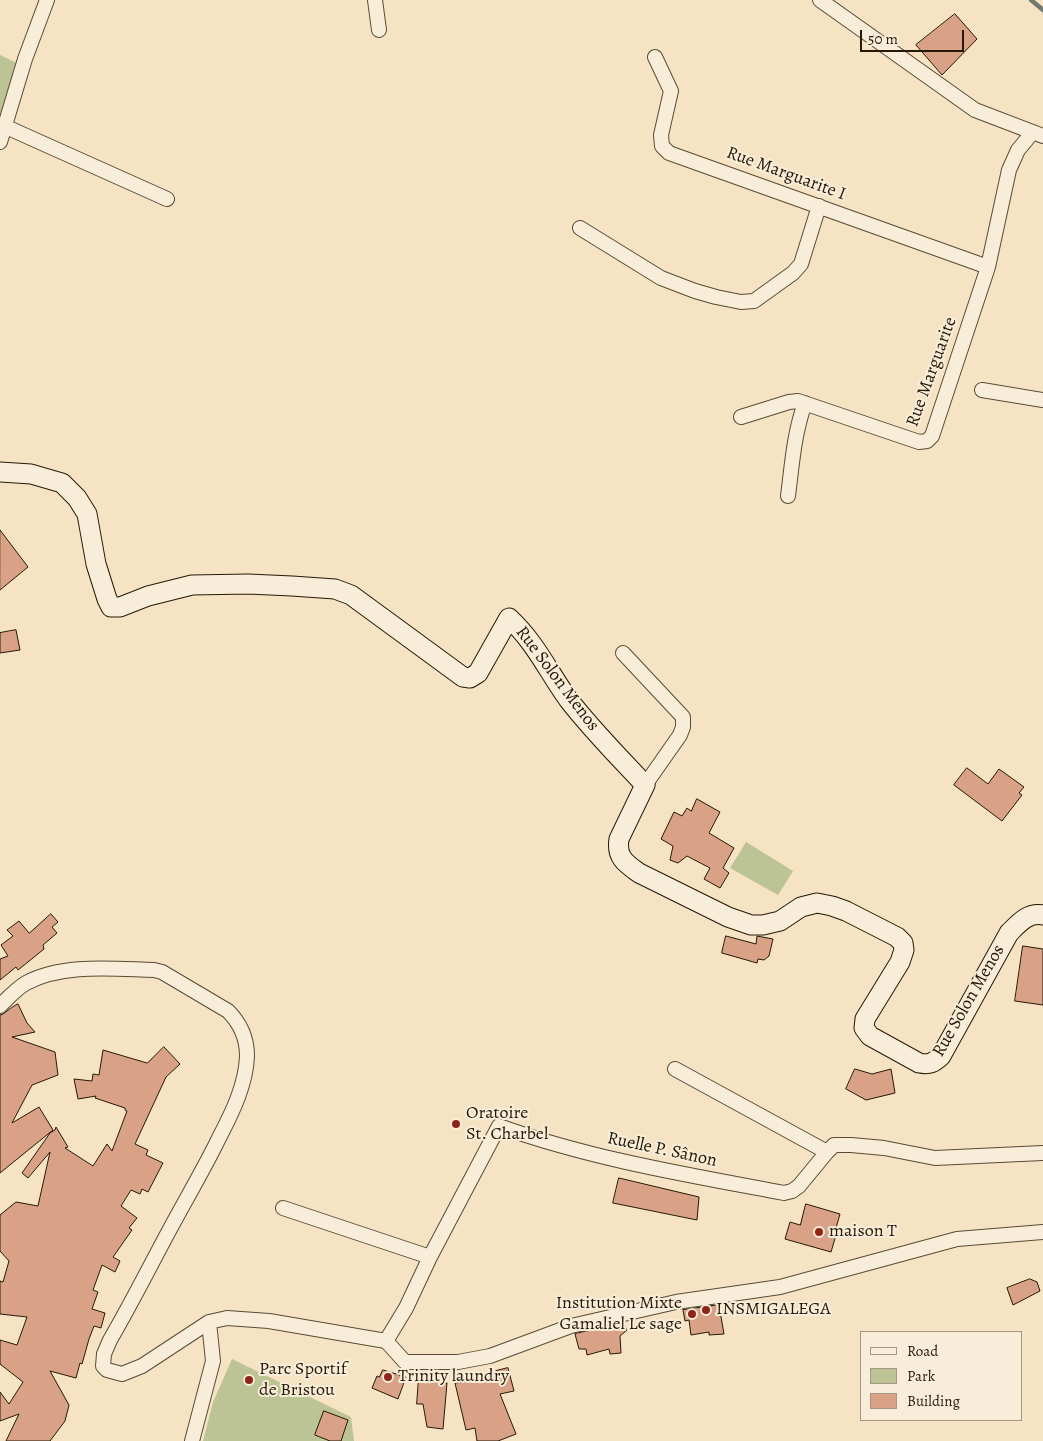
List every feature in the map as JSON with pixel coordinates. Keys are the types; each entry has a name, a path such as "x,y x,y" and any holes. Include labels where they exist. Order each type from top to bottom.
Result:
{"street":[{"path":"0,142 25,59 48,0"},
{"path":"375,0 379,30"},
{"path":"820,0 974,110 1038,134"},
{"name":"Rue Marguarite I","path":"655,57 671,91 660,135 662,146 669,153 988,266"},
{"path":"4,126 167,199"},
{"name":"Rue Marguarite","path":"741,417 798,401 919,442 927,441 932,436 988,266 1009,170 1018,150 1038,134"},
{"path":"580,228 661,278 695,291 741,302 754,301 793,273 801,264 819,206"},
{"path":"982,390 1043,400"},
{"path":"788,496 796,435 805,403"},
{"name":"Rue Solon Menos","path":"0,472 31,474 62,483 77,498 87,514 96,564 111,607 120,607 148,596 192,585 248,584 335,589 351,595 463,677 470,678 478,674 510,618 528,637 579,712 645,785 619,839 620,856 627,865 639,873 728,917 751,925 763,925 780,921 800,907 817,903 846,911 898,937 903,943 904,950 900,962 865,1019 864,1028 870,1036 920,1063 933,1063 941,1056 1009,933 1021,921 1032,914 1043,915"},
{"path":"622,653 683,718 683,727 680,735 645,785"},
{"path":"0,1006 11,994 26,983 49,973 90,968 154,970 162,972 228,1011 236,1019 242,1030 246,1056 235,1108 104,1354 103,1366 107,1370 122,1374 142,1366 209,1322 227,1318 268,1321 386,1341 405,1362 458,1362 490,1356 571,1326 676,1302 780,1287 957,1239 1043,1232"},
{"path":"675,1069 827,1152"},
{"name":"Ruelle P. Sânon","path":"386,1341 406,1308 430,1257 499,1126 619,1161 784,1193 792,1191 798,1186 834,1145 851,1144 884,1148 935,1158 1043,1153"},
{"path":"283,1208 430,1257"},
{"path":"192,1441 213,1361 209,1322"}],"green space":[{"path":"0,55 19,64 0,132"},
{"path":"746,842 793,871 778,895 730,868"},
{"name":"Parc Sportif de Bristou","path":"232,1359 351,1417 354,1441 203,1441 213,1402"}],"building":[{"path":"955,14 977,39 942,75 916,45"},
{"path":"0,530 28,567 0,590"},
{"path":"16,630 20,650 0,653 0,633"},
{"path":"967,768 988,784 999,769 1024,787 1019,793 1022,795 1002,821 954,785"},
{"path":"697,799 720,812 709,833 734,848 723,868 729,873 720,888 704,879 710,868 687,856 678,863 670,860 673,846 661,839 674,812 682,816 687,808 691,811"},
{"path":"51,914 58,922 52,927 57,933 43,945 44,949 18,970 16,967 0,980 0,959 8,956 1,945 13,936 7,930 19,921 29,933"},
{"path":"726,936 756,944 757,936 773,939 769,956 764,960 758,959 757,963 722,953"},
{"path":"1023,946 1043,949 1043,1005 1015,1001"},
{"path":"18,1004 27,1023 35,1032 12,1037 55,1052 58,1075 32,1085 12,1123 39,1107 53,1130 0,1173 0,1015"},
{"path":"164,1047 180,1064 166,1077 135,1144 148,1150 146,1155 163,1163 148,1192 142,1189 140,1194 131,1190 121,1206 137,1218 129,1228 132,1230 113,1257 120,1261 115,1272 102,1265 93,1290 98,1292 92,1309 105,1313 101,1328 94,1326 76,1378 50,1371 69,1405 65,1421 50,1441 6,1441 19,1414 0,1421 0,1392 9,1404 23,1382 0,1364 0,1340 17,1345 27,1317 0,1314 0,1281 3,1282 9,1261 0,1251 0,1215 16,1202 38,1206 50,1152 28,1178 22,1173 56,1127 68,1147 65,1148 93,1166 107,1144 112,1151 127,1111 125,1108 95,1098 96,1096 78,1099 74,1079 92,1081 93,1074 99,1075 103,1050 147,1063"},
{"path":"855,1069 872,1074 891,1069 895,1093 866,1100 846,1089"},
{"path":"619,1178 699,1197 697,1220 613,1203"},
{"path":"806,1204 840,1214 831,1252 785,1239 790,1222 800,1225"},
{"path":"1030,1279 1037,1282 1040,1291 1013,1305 1007,1288"},
{"path":"719,1305 724,1334 709,1335 709,1332 691,1335 689,1320 685,1321 683,1310"},
{"path":"623,1323 627,1330 620,1336 621,1353 610,1354 609,1349 587,1355 586,1349 579,1349 575,1334"},
{"path":"508,1368 514,1391 500,1394 516,1434 498,1441 477,1441 475,1428 466,1430 455,1383 463,1382 463,1379 497,1374 496,1371"},
{"path":"383,1370 406,1377 398,1399 372,1388 377,1376 379,1377"},
{"path":"419,1378 439,1379 439,1383 447,1383 443,1429 427,1427 423,1404 417,1404"},
{"path":"324,1411 348,1420 341,1441 330,1441 315,1435"}],"waterway":[{"path":"1031,0 1043,10"}],"place":[{"name":"Oratoire St. Charbel","path":"456,1124"},
{"name":"maison T","path":"819,1232"},
{"name":"INSMIGALEGA","path":"706,1310"},
{"name":"Institution Mixte Gamaliel Le sage","path":"692,1314"},
{"name":"Trinity laundry","path":"388,1377"},
{"name":"Parc Sportif de Bristou","path":"249,1380"}]}
